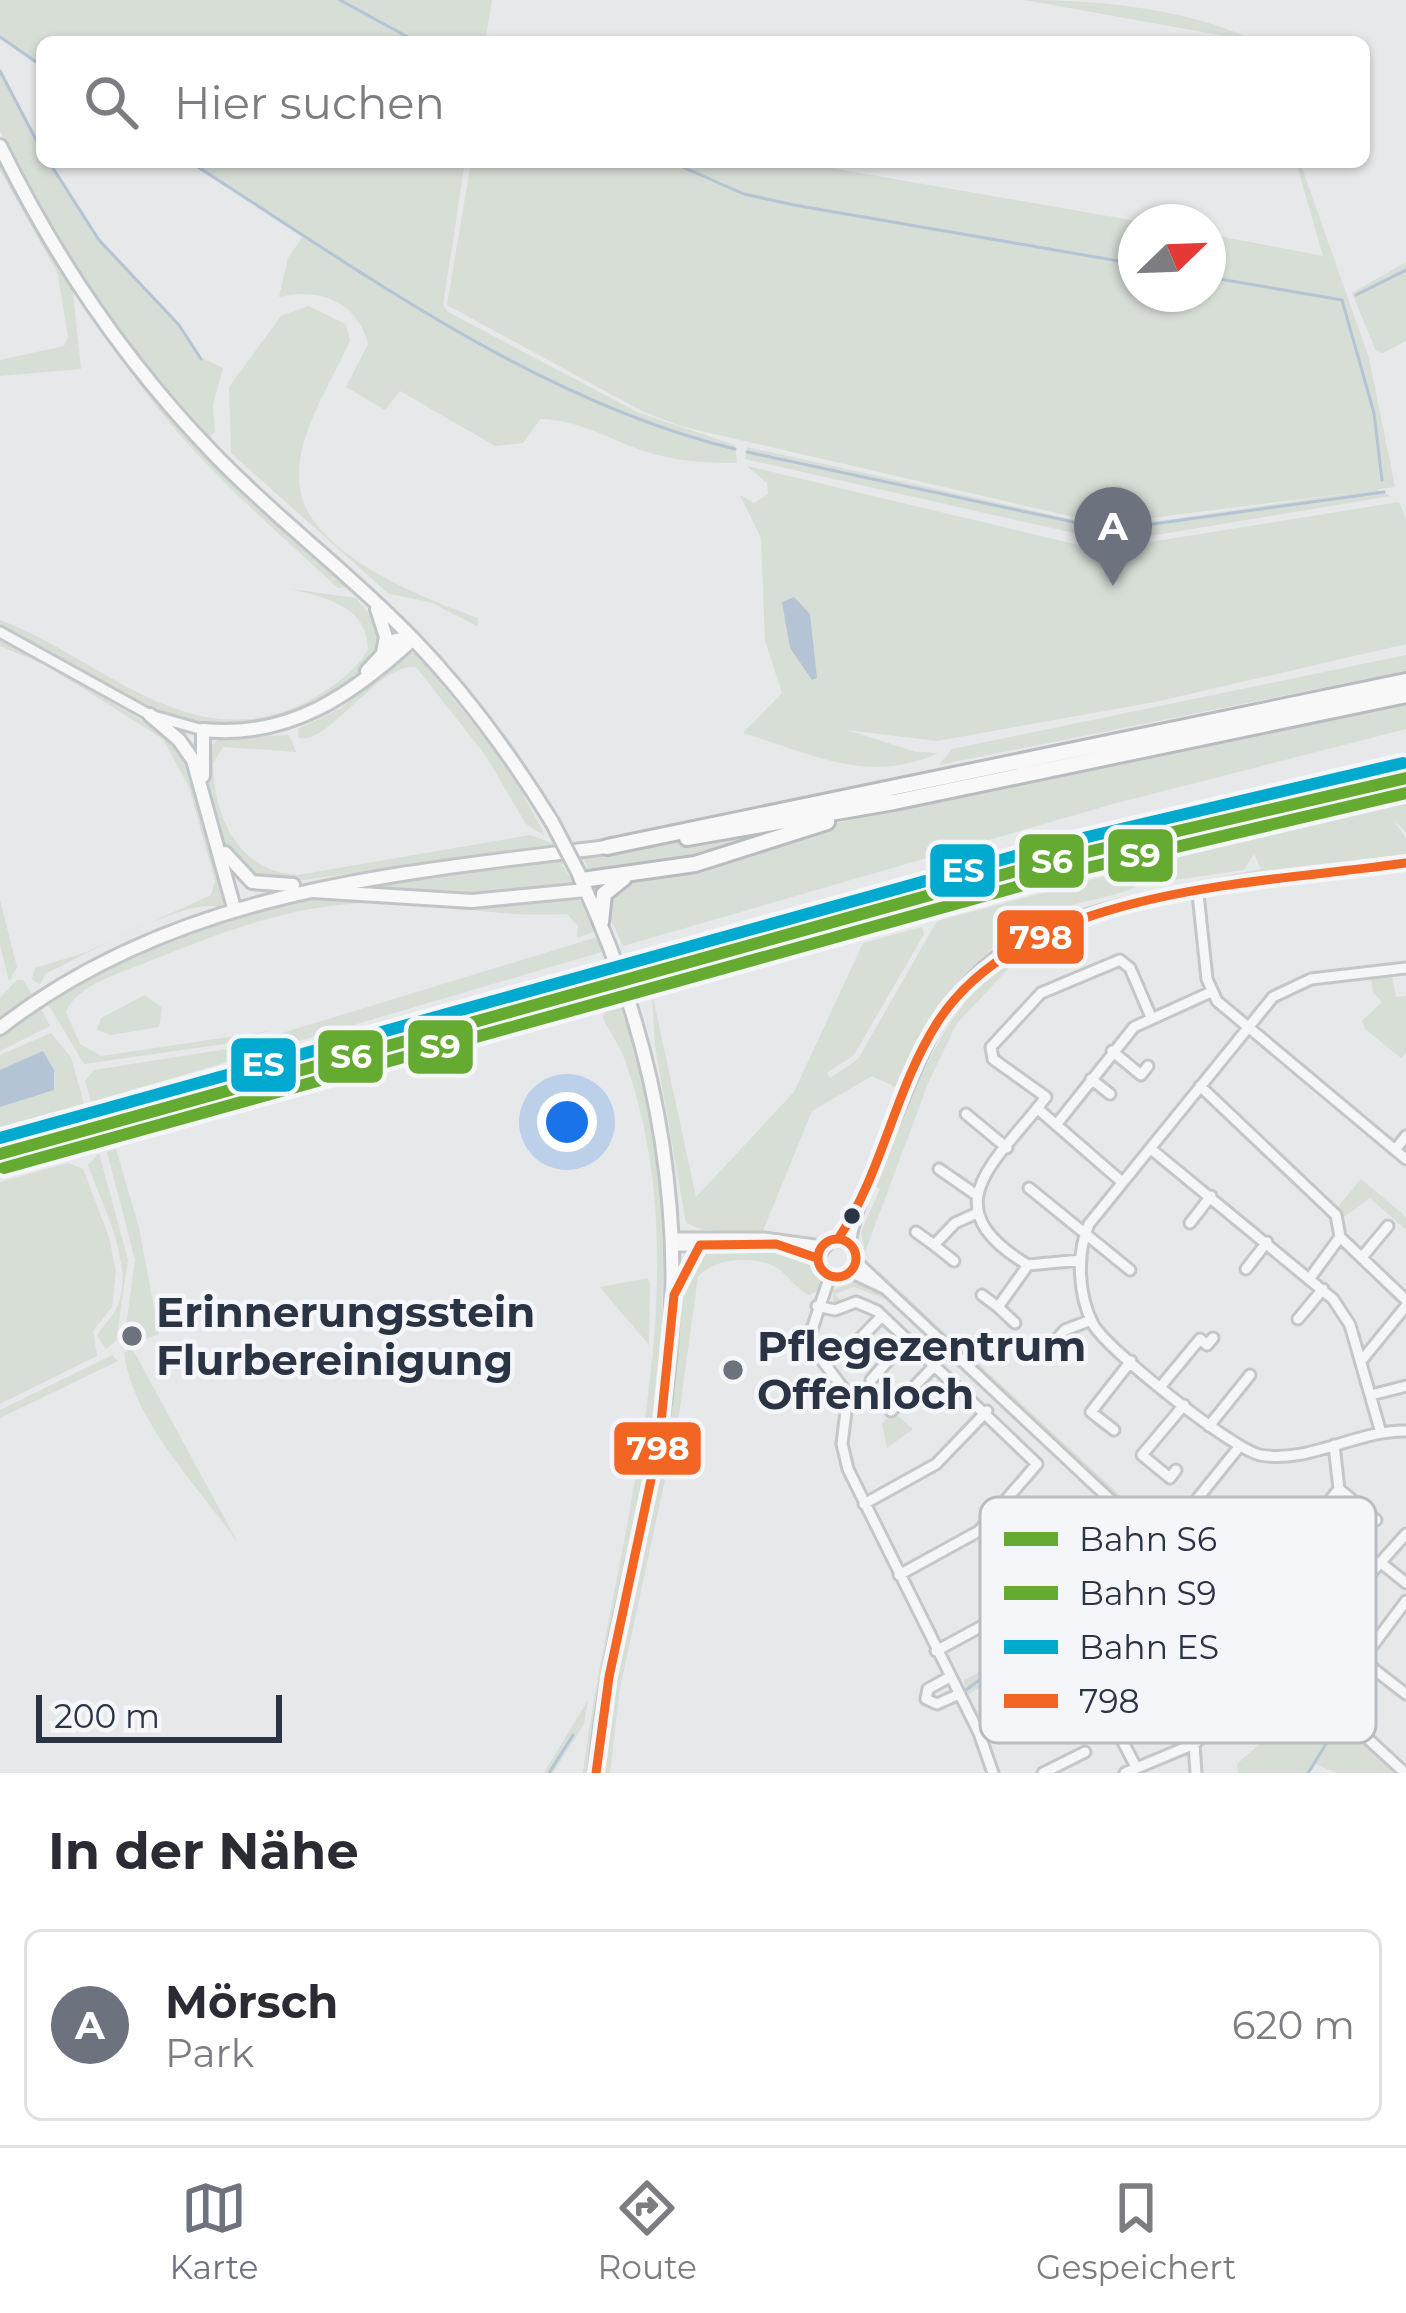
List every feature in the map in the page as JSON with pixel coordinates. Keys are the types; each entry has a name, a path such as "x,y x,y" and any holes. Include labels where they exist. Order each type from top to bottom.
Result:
{"highway":[{"path":"607,847 1406,681"},
{"path":"607,847 894,802 1406,695"},
{"path":"582,882 738,852 894,802"},
{"path":"601,922 610,886 635,874"}],"main road":[{"path":"0,146 68,268 134,362 215,455 413,639 494,735 552,822 601,922 633,1009 657,1098 672,1214 674,1295 658,1445 616,1638 596,1773"},
{"path":"372,600 383,622 383,654"},
{"path":"351,691 396,640 413,639"},
{"path":"203,730 276,726 320,710 351,691 413,639"},
{"path":"150,715 193,760"},
{"path":"203,730 194,744 193,760 234,908"},
{"path":"203,730 203,789"},
{"path":"219,841 234,867 252,882 272,887 324,885 607,847"},
{"path":"304,890 472,901 582,882"},
{"path":"0,1028 112,957 234,908 324,885"}],"street":[{"path":"0,632 150,715 203,730"},
{"path":"1112,1497 856,1260 850,1244 863,1201 924,1049 949,1006 981,969 1025,937 1072,916 1406,863"},
{"path":"1193,894 1211,992 1248,1030 1406,1159"},
{"path":"1081,1260 1028,1265 981,1226 975,1214 975,1194 1046,1097 990,1051 1032,999 1120,960 1130,968 1151,1017"},
{"path":"1406,968 1293,984 1273,998 1121,1182 1084,1235 1081,1260 1091,1320 1131,1361 1239,1447 1285,1456 1406,1431"},
{"path":"1056,1125 1112,1052 1151,1017 1211,992"},
{"path":"1112,1052 1141,1075 1148,1066"},
{"path":"1091,1079 1110,1094"},
{"path":"1200,1087 1336,1215 1340,1237 1406,1303 1362,1360"},
{"path":"1038,1108 1121,1182"},
{"path":"966,1114 1007,1148"},
{"path":"1395,1150 1406,1136"},
{"path":"1150,1149 1323,1289 1350,1325 1381,1433"},
{"path":"939,1169 975,1194"},
{"path":"1029,1188 1130,1270"},
{"path":"1190,1223 1211,1196"},
{"path":"674,1242 822,1246 838,1239 863,1201"},
{"path":"672,1214 700,1241 783,1246 817,1258 830,1276"},
{"path":"934,1245 956,1223 975,1214"},
{"path":"1363,1256 1388,1226"},
{"path":"916,1232 954,1261"},
{"path":"1310,1278 1340,1237"},
{"path":"838,1239 850,1244"},
{"path":"674,1295 683,1268 700,1241"},
{"path":"1246,1269 1267,1242"},
{"path":"817,1258 822,1246"},
{"path":"850,1272 856,1260"},
{"path":"998,1307 1028,1265"},
{"path":"830,1276 850,1272 891,1291"},
{"path":"830,1276 817,1306 809,1346 845,1387 842,1444 864,1504 980,1735"},
{"path":"1298,1319 1323,1289"},
{"path":"982,1295 1015,1323"},
{"path":"817,1306 835,1310 856,1302 882,1316 1034,1457 1037,1463 1031,1475 1011,1497"},
{"path":"844,1355 882,1316"},
{"path":"1038,1344 1047,1351 1065,1330 1091,1320"},
{"path":"1162,1386 1200,1339 1207,1345 1213,1338"},
{"path":"871,1380 907,1339"},
{"path":"1114,1430 1091,1412 1131,1361"},
{"path":"891,1411 935,1365"},
{"path":"1209,1426 1250,1375"},
{"path":"1370,1395 1406,1386"},
{"path":"1176,1470 1170,1478 1142,1456 1184,1405"},
{"path":"864,1504 936,1464 987,1412"},
{"path":"1333,1497 1339,1489 1334,1445"},
{"path":"1199,1497 1239,1447"},
{"path":"1339,1489 1349,1497"},
{"path":"899,1575 980,1530"},
{"path":"1406,1534 1376,1566 1406,1583"},
{"path":"1376,1640 1406,1601"},
{"path":"1394,1616 1406,1626"},
{"path":"936,1651 980,1626"},
{"path":"1376,1671 1406,1694"},
{"path":"948,1678 928,1688 926,1699 933,1705 957,1695"},
{"path":"983,1743 993,1773"},
{"path":"1124,1743 1135,1765"},
{"path":"1375,1743 1405,1773"},
{"path":"1124,1773 1194,1744 1196,1773"},
{"path":"1043,1773 1084,1752"}],"shaded area":[{"path":"0,0 492,0 486,36 36,36 36,62 0,38"},
{"path":"1025,0 1145,9 1243,36"},
{"path":"0,69 36,137 36,168 55,168 99,238 178,323 202,358 223,368 213,405 215,432 209,436 129,345 48,224 0,131"},
{"path":"0,158 72,284 81,369 0,376 0,360 64,346 68,337 58,274 0,170"},
{"path":"198,168 464,168 443,305 448,312 639,413 735,445 737,463 665,457 579,426 540,419 523,443 495,446 400,391 385,410 346,387 368,344 356,318 322,296 279,297 288,258 304,235"},
{"path":"470,168 832,168 1118,218 1118,312 1226,312 1226,237 1323,256 1298,168 1302,168 1369,358 1395,487 1104,524 680,426 642,411 447,305"},
{"path":"1406,262 1406,341 1383,353 1376,351 1352,293"},
{"path":"308,306 346,324 350,341 303,446 299,482 306,507 343,551 398,585 478,618 477,626 430,602 389,594 231,453 229,387 281,316"},
{"path":"110,339 199,448 349,587 338,588 214,472 158,409"},
{"path":"747,447 1111,528 1377,489 1391,496 1114,542 745,459"},
{"path":"747,466 1100,550 1399,502 1406,519 1406,644 1155,702 937,741 847,730 916,752 938,753 912,762 864,766 817,757 743,733 782,693 765,641 761,538 740,495 754,503 768,494 767,483"},
{"path":"291,589 356,598 376,622 380,648 339,689 267,723 227,726 187,720 149,706 0,627 0,620 185,712 224,719 264,717 324,692 349,673 368,649 366,634 352,613 330,600"},
{"path":"0,637 172,738 187,762 228,899 219,907 182,911 140,927 211,895 215,881 189,787 163,739 46,665 0,646"},
{"path":"416,653 510,769 545,836 526,824 486,756 416,667 386,678 324,730 299,738 298,729 341,708 408,654"},
{"path":"1406,655 1406,671 939,765 952,749"},
{"path":"1406,702 1406,729 1113,804 623,946 607,911 607,896 620,882 837,823"},
{"path":"289,735 296,752 223,747 213,763 218,803 234,838 260,864 278,872 298,875 530,835 555,844 282,883 261,877 230,851 221,833 210,790 208,748 219,739"},
{"path":"1406,789 1406,832 1393,819 1406,838 1406,857 1166,893 1165,887 1261,869 1254,854 1244,870 1153,883 1142,868 1143,856 1127,865 690,986 640,986 1061,869"},
{"path":"812,819 698,858 589,872 584,860 561,864 576,886 501,897 348,890"},
{"path":"1132,869 1138,886 1059,910 1029,924 979,960 940,1005 895,1087 872,1076 812,1111 762,1233 703,1230 686,1223 655,1046 652,993 696,1197 794,1092 863,943 922,927 924,934 854,1055 827,1073 830,1078 858,1059 937,921"},
{"path":"391,897 511,902 571,897 582,902 594,932 577,938 578,926 567,914 406,904 351,904 290,913 110,976 79,995 66,1012 80,1044 101,1056 269,1031 224,1044 84,1064 47,1002 111,964 183,932 295,902"},
{"path":"0,900 17,967 9,981 0,946"},
{"path":"1144,906 1095,921 1010,967 957,1023 929,1081 865,1252 861,1232 880,1189 875,1186 917,1084 966,1001 998,967 1036,939 1085,919"},
{"path":"124,935 45,974 40,985 32,979 35,968"},
{"path":"597,937 602,952 91,1102 85,1081 94,1070 233,1048"},
{"path":"1392,975 1396,997 1406,996 1406,1053 1401,1058 1365,1029 1362,1021 1382,1002 1373,992 1371,978"},
{"path":"17,980 23,980 32,994 0,1018 0,998"},
{"path":"145,995 162,1008 159,1027 111,1035 97,1030 101,1018"},
{"path":"618,1000 650,1117 658,1176 663,1297 645,1477 590,1773 583,1773 646,1415 655,1323 657,1233 647,1144 624,1058 603,1018 605,1008"},
{"path":"583,1002 586,1012 548,1024 105,1146 103,1138"},
{"path":"40,1006 50,1026 0,1051 0,1035"},
{"path":"51,1033 71,1057 84,1104 0,1128 0,1055"},
{"path":"94,1140 97,1148 0,1177 0,1166"},
{"path":"116,1149 139,1228 159,1334 123,1347 135,1260 107,1152"},
{"path":"99,1153 128,1260 116,1341 106,1349 97,1336 118,1305 122,1271 114,1234 88,1165"},
{"path":"68,1163 83,1169 109,1237 116,1272 112,1307 93,1331 97,1356 0,1404 0,1182"},
{"path":"1361,1179 1406,1217 1406,1230 1370,1198 1344,1217 1336,1209"},
{"path":"714,1247 764,1247 798,1254 818,1273 821,1289 809,1295 780,1270 749,1260 715,1265 698,1277 679,1415 620,1688 610,1773 601,1773 612,1685 671,1402 686,1272 695,1254"},
{"path":"874,1267 1122,1497 1114,1497 870,1268"},
{"path":"648,1278 650,1284 649,1345 600,1287"},
{"path":"862,1279 904,1310 1104,1497 1098,1497 888,1300 854,1287 835,1294 841,1301 833,1306 833,1290"},
{"path":"132,1348 238,1543 170,1453 140,1404 124,1353"},
{"path":"112,1355 118,1361 0,1418 0,1410"},
{"path":"892,1411 913,1429 887,1448 882,1424"},
{"path":"980,1672 980,1687 966,1696 964,1680"},
{"path":"588,1700 584,1724 553,1773 544,1773"},
{"path":"1261,1743 1365,1743 1396,1773 1336,1773 1316,1764 1309,1773 1238,1773 1237,1764"}],"water":[{"path":"794,597 810,614 817,678 812,680 790,648 782,602"},
{"path":"43,1051 54,1070 54,1090 0,1107 0,1070"}],"waterway":[{"path":"340,0 406,36"},
{"path":"0,37 36,62"},
{"path":"0,71 36,140"},
{"path":"53,168 99,240 179,325 201,359"},
{"path":"199,168 385,288 521,366 662,427 735,449"},
{"path":"685,168 744,194 794,205 1118,261"},
{"path":"1356,295 1406,270"},
{"path":"1226,280 1342,300 1374,413 1382,480"},
{"path":"747,452 1110,530 1384,492"},
{"path":"966,1690 980,1680"},
{"path":"549,1773 573,1735"},
{"path":"1308,1773 1327,1743"}],"rail line":[{"name":"ES","path":"0,1138 1066,842 1403,763"},
{"name":"S6","path":"0,1154 1070,856 1406,778"},
{"name":"S9","path":"4,1168 1074,871 1406,793"}],"transit line":[{"name":"798","path":"838,1239 866,1187 910,1076 937,1023 976,978 1026,944 1084,918 1149,900 1406,863"},
{"name":"798","path":"837,1239 851,1244 856,1258 851,1272 837,1277 823,1272 818,1258 823,1244 837,1239"},
{"name":"798","path":"596,1773 609,1677 659,1442 674,1295 700,1245 776,1244 817,1258"}],"place":[{"name":"Mörsch","path":"1113,586"},
{"name":"Erinnerungsstein Flurbereinigung","path":"132,1336"},
{"name":"Pflegezentrum Offenloch","path":"733,1370"}]}
